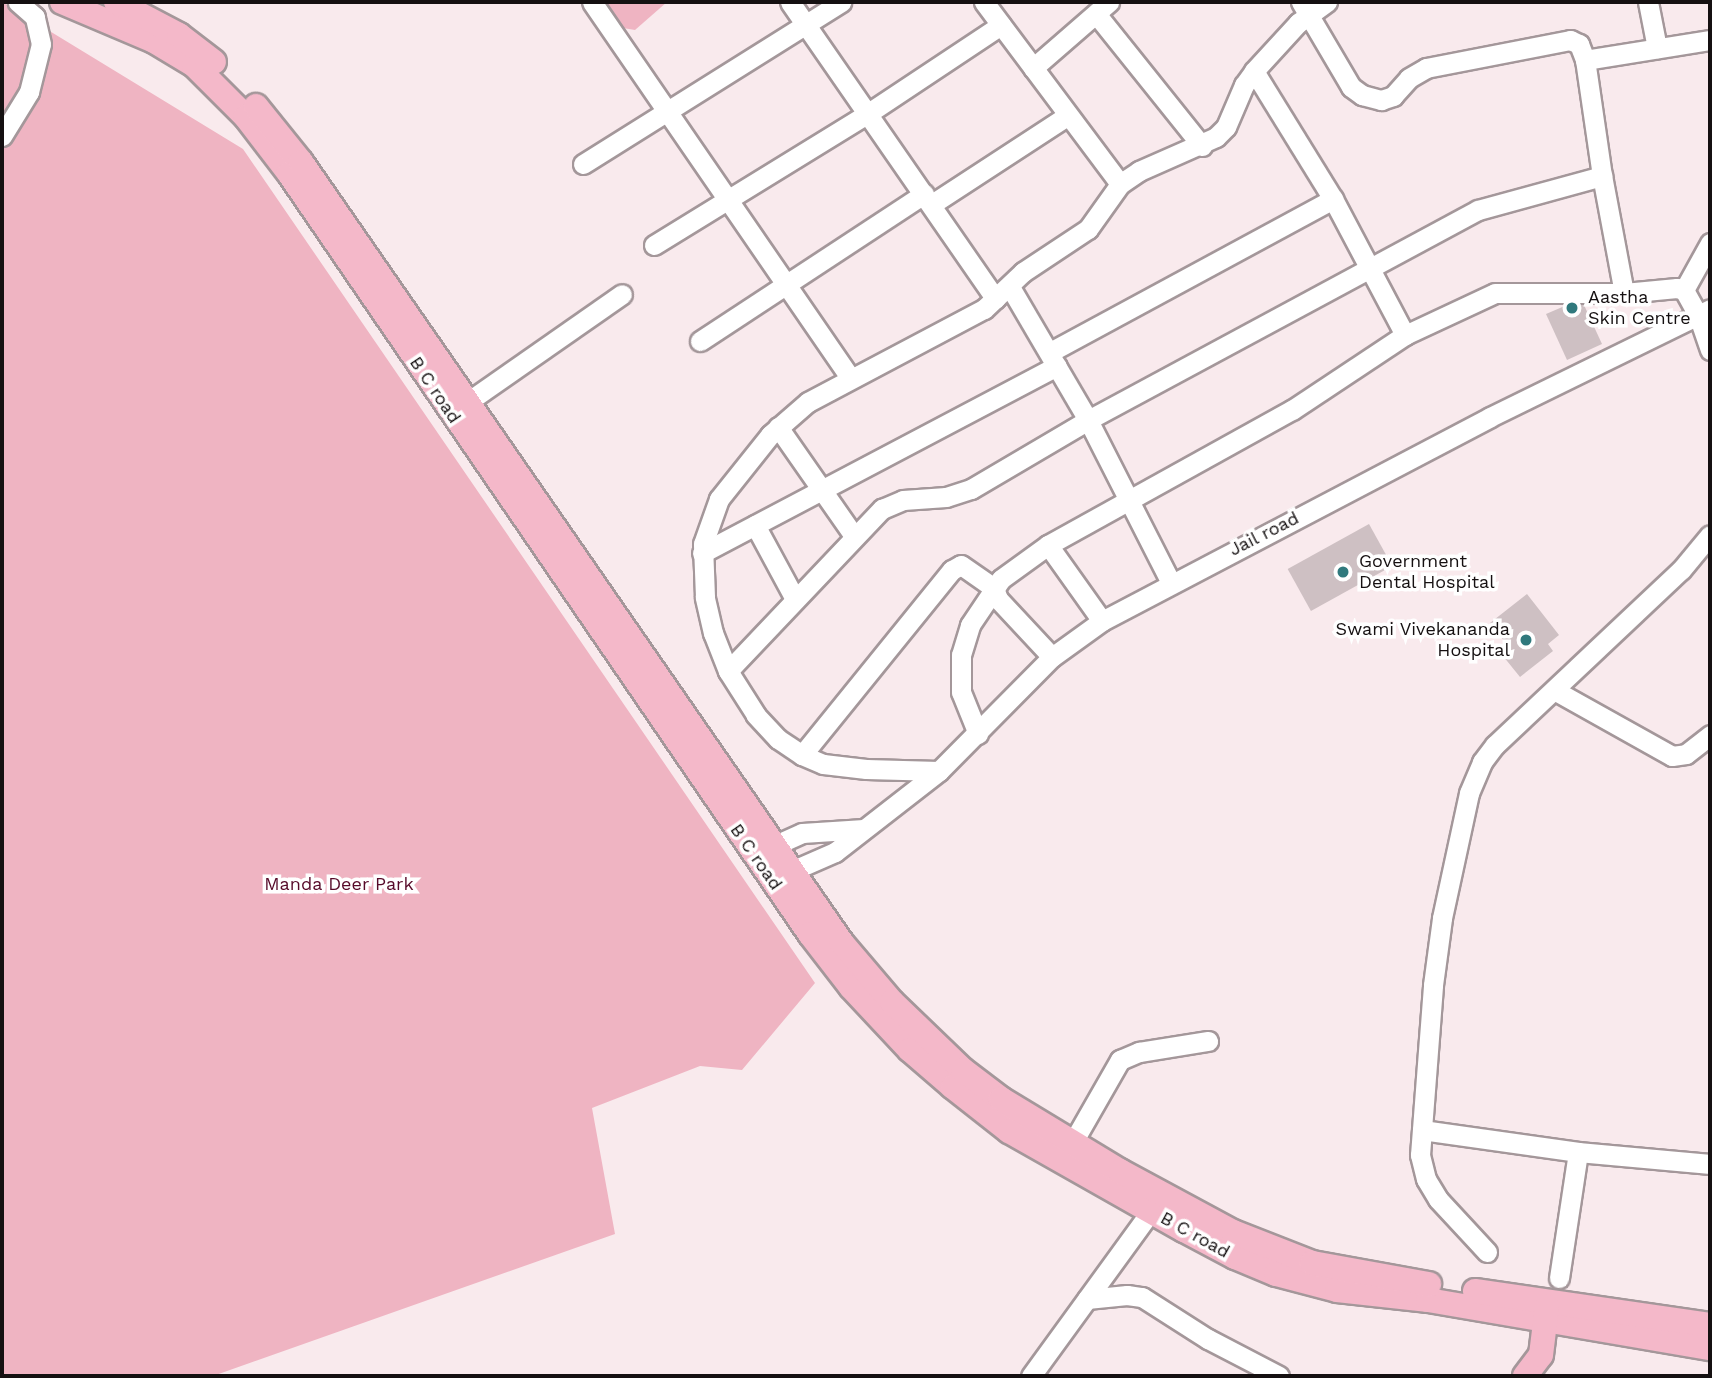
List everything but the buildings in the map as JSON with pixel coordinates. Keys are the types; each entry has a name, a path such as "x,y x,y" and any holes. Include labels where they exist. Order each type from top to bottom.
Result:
{"main road":[{"name":"B C road","path":"62,2 155,41 194,65 246,117 289,173 526,506"},
{"path":"116,2 179,35 212,60 278,130 466,403 526,506 782,875 867,975 963,1070 1001,1099 1073,1142 1233,1231 1312,1263 1547,1311 1710,1325"},
{"name":"B C road","path":"782,875 851,988 936,1073 1009,1130 1235,1257 1299,1281 1337,1290 1547,1311 1710,1348"},
{"path":"1534,1372 1541,1355 1547,1311"}],"street":[{"path":"2,136 29,92 41,44 35,17 18,2"},
{"path":"592,2 850,378"},
{"path":"790,2 928,199 1053,359 1130,498 1171,583"},
{"path":"583,164 841,2"},
{"path":"984,2 1120,184"},
{"path":"939,771 842,767 802,755 778,738 756,715 728,671 713,633 705,597 702,553 708,522 719,499 778,427 808,402 850,378 925,342 1003,293 1034,265 1088,229 1120,184 1139,171 1202,146 1226,127 1244,85 1254,71 1305,8 1326,2"},
{"path":"1648,2 1657,48"},
{"path":"1033,68 1103,8 1202,146"},
{"path":"1305,8 1351,87 1362,95 1381,100 1393,96 1419,71 1570,40 1580,44 1585,60 1602,176 1624,293"},
{"path":"653,245 867,114 1001,25"},
{"path":"1585,60 1710,40"},
{"path":"1254,71 1333,199 1405,335"},
{"path":"700,341 786,285 1067,116"},
{"path":"728,671 873,516 892,503 946,498 971,489 1088,420 1478,210 1602,176"},
{"path":"702,553 822,489 1333,199"},
{"path":"1684,290 1710,243"},
{"path":"978,734 961,692 961,655 970,625 994,588 1013,568 1130,498 1292,410 1405,335 1495,293 1624,293 1676,288 1684,290 1704,312 1710,350"},
{"path":"466,403 622,294"},
{"name":"Jail road","path":"782,875 835,852 939,771 1052,657 1102,621 1490,417 1704,312"},
{"path":"778,427 854,536"},
{"path":"755,525 795,599"},
{"path":"1487,1252 1451,1216 1426,1180 1420,1155 1441,918 1469,793 1482,762 1495,745 1681,570 1710,535"},
{"path":"1048,545 1102,621"},
{"path":"802,755 952,570 961,565 994,588 998,599 1052,657"},
{"path":"1554,690 1672,756 1686,754 1710,735"},
{"path":"764,849 802,833 865,829"},
{"path":"1073,1142 1120,1060 1139,1052 1208,1041"},
{"path":"1422,1130 1578,1152 1710,1164"},
{"path":"1559,1278 1578,1152"},
{"path":"1031,1376 1151,1211"},
{"path":"1087,1299 1142,1297 1208,1339 1279,1376"}],"green space":[{"name":"Manda Deer Park","path":"2,2 243,149 815,983 742,1070 700,1066 592,1108 615,1234 213,1376 2,1376"},
{"path":"606,2 667,2 635,30 623,28"}],"place":[{"name":"Aastha Skin Centre","path":"1572,308"},
{"name":"Government Dental Hospital","path":"1343,572"},
{"name":"Swami Vivekananda Hospital","path":"1526,640"}]}
